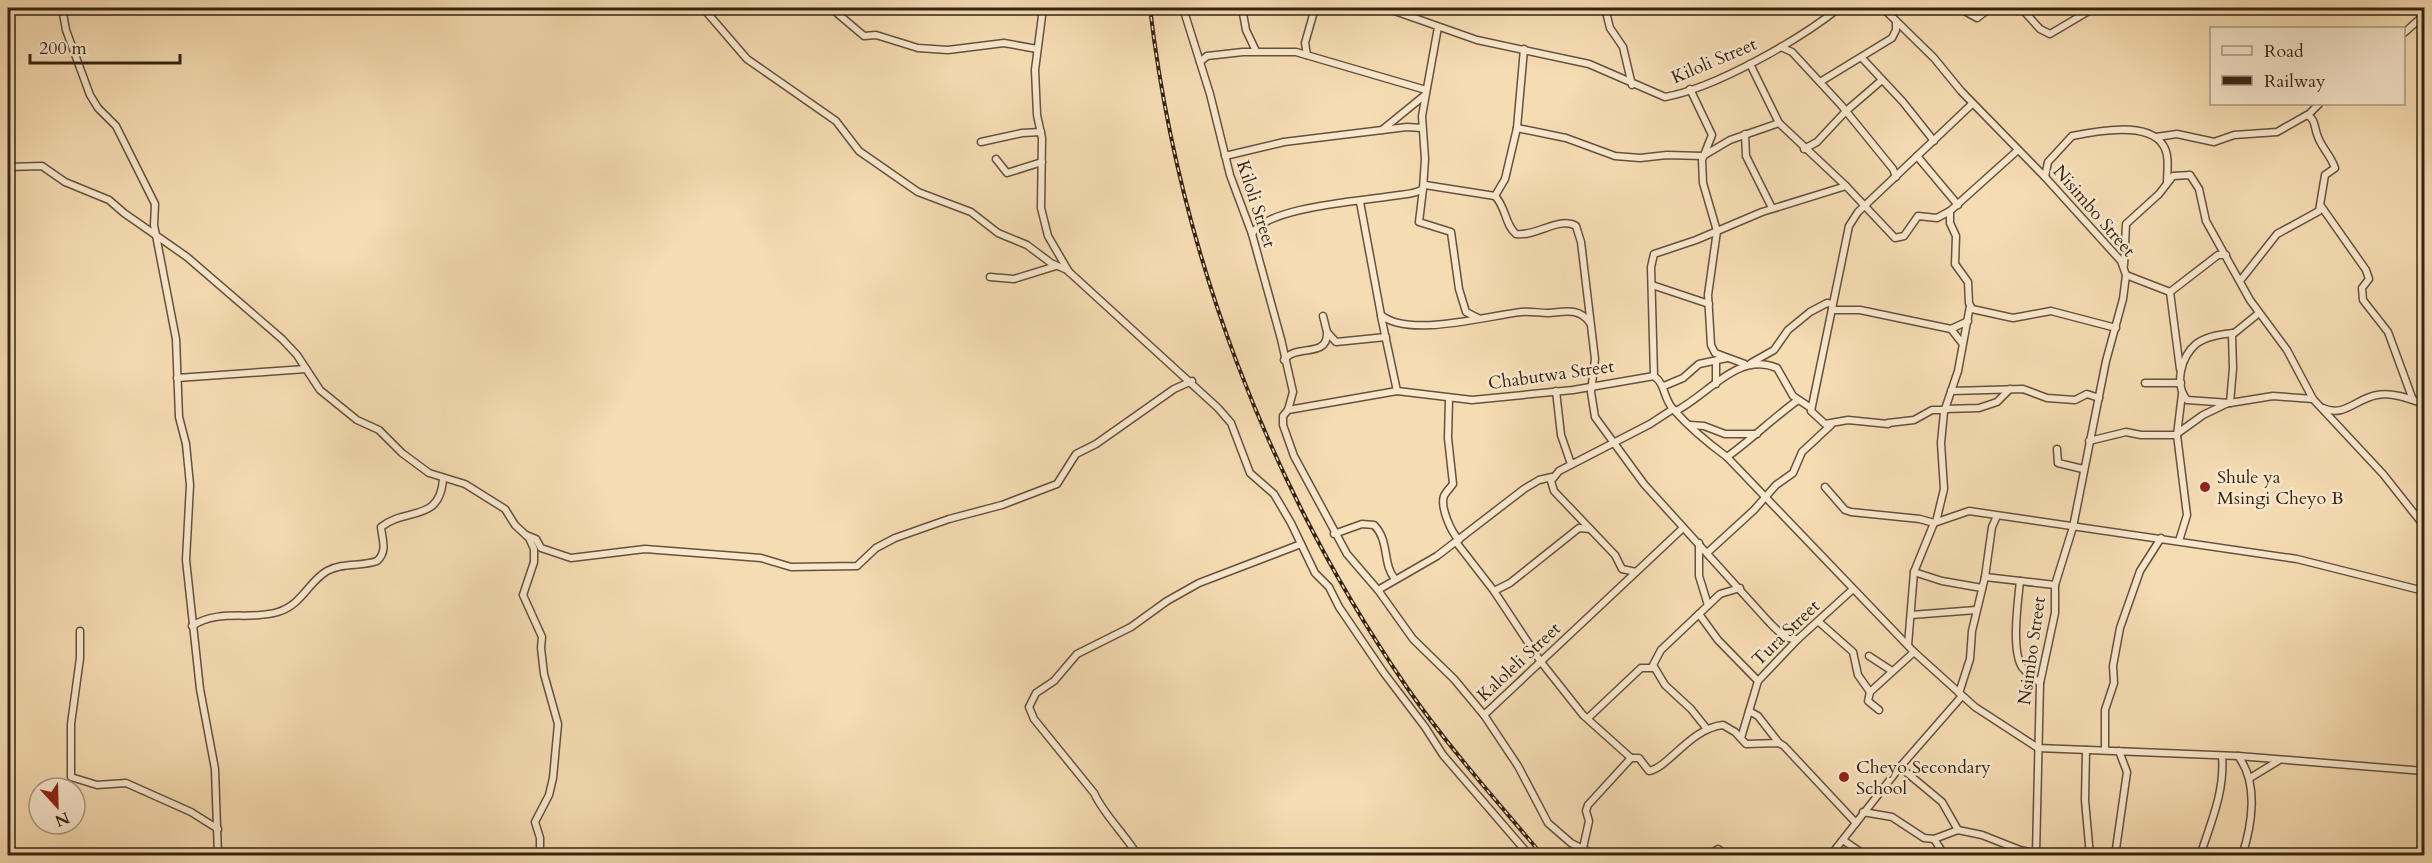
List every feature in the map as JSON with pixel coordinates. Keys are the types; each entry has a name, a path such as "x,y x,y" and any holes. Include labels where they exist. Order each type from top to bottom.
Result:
{"street":[{"path":"62,8 71,47 90,95 98,108 116,126 153,197 157,237 176,339 179,417 186,444 190,484 186,549 192,626 213,757 218,855"},
{"path":"704,8 747,58 836,121 859,151 918,192 971,212 998,233 1027,245 1057,266 1070,272"},
{"path":"831,8 864,36 876,35 918,48 948,50 1004,42 1038,49"},
{"path":"1043,8 1035,89 1041,132 1040,202 1048,236 1070,272 1084,288 1127,322 1192,381 1227,417 1250,473 1274,494 1315,573 1329,587 1339,607 1443,754 1530,855"},
{"name":"Kiloli Street","path":"1183,8 1225,156 1251,234 1293,392 1288,410"},
{"path":"1242,8 1246,30 1257,51"},
{"path":"1307,55 1305,43 1315,8"},
{"name":"Kiloli Street","path":"1386,8 1478,40 1600,68 1632,85 1660,96 1690,89 1749,64 1839,8"},
{"path":"1605,8 1610,28 1623,47 1632,85"},
{"name":"Nisimbo Street","path":"1883,8 1934,58 1972,104 2045,177 2124,265 2126,275 2116,328 2106,361 2073,526"},
{"path":"1959,8 1977,18 1990,8"},
{"path":"2021,8 2040,29 2049,34 2094,8"},
{"path":"2405,31 2424,15"},
{"path":"1820,82 1892,38 1896,30 1896,21"},
{"path":"1438,27 1422,128 1424,187 1419,222 1451,232 1461,301 1466,312 1479,318"},
{"path":"1781,46 1792,52 1846,111 1893,170 1896,177"},
{"path":"1496,196 1504,179 1517,128 1524,49"},
{"path":"1200,62 1207,56 1257,51 1289,51 1426,92"},
{"path":"1862,58 1934,141"},
{"path":"1749,64 1757,75 1779,123 1846,186 1895,238 1904,236 1918,216 1937,218 1950,211 2018,150"},
{"path":"1804,148 1817,142 1846,111 1882,80"},
{"path":"1690,89 1710,129 1710,142 1703,156 1703,183 1717,231 1709,304 1712,350 1747,364 1777,368 1799,401 1810,408 1818,420 1832,424"},
{"path":"1382,130 1426,92"},
{"path":"1810,408 1849,226 1854,215 1972,104"},
{"path":"2156,137 2177,134 2211,142 2234,135 2277,132 2308,115 2318,105"},
{"path":"2240,281 2277,234 2316,215 2321,206 2325,175 2334,167 2328,151 2320,142 2314,121 2308,115"},
{"path":"1517,128 1566,138 1624,157 1703,156 1745,134 1779,123"},
{"path":"1225,156 1284,142 1382,130 1422,128"},
{"path":"2045,177 2048,162 2072,136 2140,130 2156,137 2165,150 2167,183"},
{"path":"981,142 1022,133 1041,132"},
{"path":"1745,134 1746,156 1772,208"},
{"path":"1917,156 1958,205"},
{"path":"996,159 1007,173 1042,162"},
{"path":"8,167 37,165 64,182 109,200 187,257 282,339 314,383 358,421 381,432 426,471 443,479 465,484 500,505 526,535 533,547 535,557 524,595 542,637 544,674 558,724 553,778 549,795 535,822 540,838 540,855"},
{"path":"2124,265 2126,224 2176,175 2183,173 2195,180 2203,216 2259,313 2287,351 2313,399 2383,474 2421,522 2424,534"},
{"path":"1846,186 1772,208 1654,254 1652,285 1654,376 1664,386 1675,410 1727,457 1852,590 1961,695 2038,748 2238,756 2424,771"},
{"path":"1251,234 1260,223 1300,210 1360,202 1424,187 1496,196 1516,234 1538,232 1565,223 1576,226 1581,242 1595,359 1591,400 1595,417 1625,461 1683,528 1780,633 1792,639 1798,639"},
{"path":"1360,202 1380,315 1397,391"},
{"path":"2321,206 2366,270 2369,279 2362,288 2363,300 2388,332 2413,400"},
{"path":"1908,645 1914,572 1935,522 1944,489 1941,443 1945,410 1958,371 1970,306 1968,282 1955,264 1956,236 1950,224 1950,211"},
{"path":"2170,292 2218,255 2226,255"},
{"path":"990,277 1014,279 1057,266"},
{"path":"2126,275 2170,292"},
{"path":"1652,285 1709,304"},
{"path":"2170,292 2183,394 2178,434 2187,514 2179,541"},
{"path":"1378,590 1424,565 1524,489 1539,480 1552,477 1571,464 1650,424 1747,364 1774,350 1788,330 1810,312 1827,303 1832,307 1860,310 1951,329 1968,321"},
{"path":"1970,306 1976,310 2013,318 2051,311 2116,328"},
{"path":"1380,315 1388,321 1423,324 1525,311 1573,311 1582,314 1591,326"},
{"path":"2180,370 2198,343 2233,333 2259,313"},
{"path":"1284,360 1291,353 1323,347 1326,343 1327,332 1323,316"},
{"path":"1951,329 1962,343"},
{"path":"1327,332 1336,342 1386,337"},
{"path":"2229,403 2233,333"},
{"path":"1664,386 1683,378 1696,365 1728,357"},
{"path":"1716,361 1716,385"},
{"path":"177,378 306,369"},
{"name":"Chabutwa Street","path":"1288,410 1397,391 1449,399 1501,399 1654,376"},
{"path":"526,535 536,538 541,548 569,558 645,549 761,558 791,567 857,566 876,548 895,538 949,519 1002,505 1057,484 1076,454 1096,444 1174,389 1192,381"},
{"path":"2145,383 2181,383"},
{"path":"1951,391 2010,389 2030,390 2047,398 2075,400 2087,394 2099,398"},
{"path":"1707,553 1776,485 1793,473 1802,452 1832,424 1848,420 1888,424 1914,420 1932,411 1979,408 2000,400 2010,389"},
{"path":"1556,391 1561,435 1571,464"},
{"path":"2183,394 2190,402 2229,403 2272,396 2313,399"},
{"path":"2319,406 2342,411 2378,394 2424,404"},
{"path":"1727,457 1757,434 1770,420 1799,401 1813,395"},
{"path":"1449,399 1448,438 1453,484 1445,494 1443,502 1452,530 1457,541 1494,591 1541,662 1588,718 1630,758 1639,758 1647,770 1652,771 1681,745 1707,729 1723,724 1750,745 1779,743"},
{"path":"2089,441 2126,432 2141,435 2178,434 2203,415 2229,403"},
{"path":"1288,410 1282,420 1290,447 1334,534 1413,639 1454,680 1484,715"},
{"path":"1690,425 1704,426 1725,434 1757,434"},
{"path":"2057,449 2055,458 2058,463 2083,469"},
{"path":"1552,477 1554,491 1615,555 1622,569 1619,588"},
{"path":"192,626 204,619 226,614 279,612 301,599 321,575 329,570 377,561 384,546 381,526 393,520 421,513 434,505 441,495 443,479"},
{"path":"1825,487 1845,510 1851,512 1935,522 1969,512 2162,538 2329,565 2424,591"},
{"path":"1579,516 1579,528"},
{"path":"1830,855 1961,695 1970,659 1976,610 1985,577 1992,526 1998,516"},
{"path":"1334,534 1362,524 1374,525 1385,543 1390,572 1395,579"},
{"name":"Nsimbo Street","path":"2037,855 2040,683 2055,608 2055,585 2073,526"},
{"path":"1494,591 1510,583 1579,528 1590,529"},
{"name":"Kaloleli Street","path":"1597,855 1571,843 1548,823 1522,774 1484,715 1490,706 1541,662 1683,528"},
{"path":"2105,750 2106,710 2114,683 2114,666 2120,628 2140,571 2162,538"},
{"path":"1699,543 1699,576 1708,605"},
{"path":"1138,855 1125,833 1098,802 1094,793 1054,741 1039,726 1030,710 1031,701 1036,693 1054,681 1077,654 1131,627 1172,598 1216,575 1300,544"},
{"path":"1622,569 1636,572"},
{"path":"1914,572 1942,581 1982,588"},
{"path":"1985,577 2055,585"},
{"path":"1653,668 1661,650 1720,594 1730,578"},
{"path":"2020,581 2017,625 2019,659 2022,667 2040,683"},
{"path":"1720,594 1740,588"},
{"name":"Tura Street","path":"1741,738 1758,681 1798,639 1852,590"},
{"path":"1911,615 1976,610"},
{"path":"1699,614 1718,640 1758,681"},
{"path":"1819,622 1853,652 1858,675 1870,692"},
{"path":"81,631 80,658 71,724 71,777 95,785 126,783 191,812 218,830"},
{"path":"1879,710 1868,701 1870,692 1914,652"},
{"path":"1869,656 1892,671"},
{"path":"1588,718 1641,668 1653,668"},
{"path":"1653,668 1665,685 1691,709 1707,729"},
{"path":"1749,711 1758,716 1779,743 1856,823"},
{"path":"2086,750 2085,800 2090,855"},
{"path":"2115,855 2126,765 2120,751"},
{"path":"2126,765 2138,751"},
{"path":"2200,855 2224,779 2222,756"},
{"path":"2238,756 2250,778 2250,818 2242,855"},
{"path":"1583,848 1589,821 1586,811 1588,805 1630,758"},
{"path":"2250,778 2278,760"},
{"path":"1900,767 1942,802 1958,830"},
{"path":"1863,812 1892,817 1924,838 1934,839 1958,830 2037,855 2047,855"},
{"path":"1934,839 1945,855"},
{"path":"1843,840 1866,855"},
{"path":"1707,855 1718,849 1728,855"}],"railway":[{"path":"1150,8 1164,99 1183,189 1207,277 1237,364 1272,449 1313,531 1358,611 1408,689 1457,753 1543,856"}],"place":[{"name":"Shule ya Msingi Cheyo B","path":"2205,487"},
{"name":"Cheyo Secondary School","path":"1844,777"}]}
